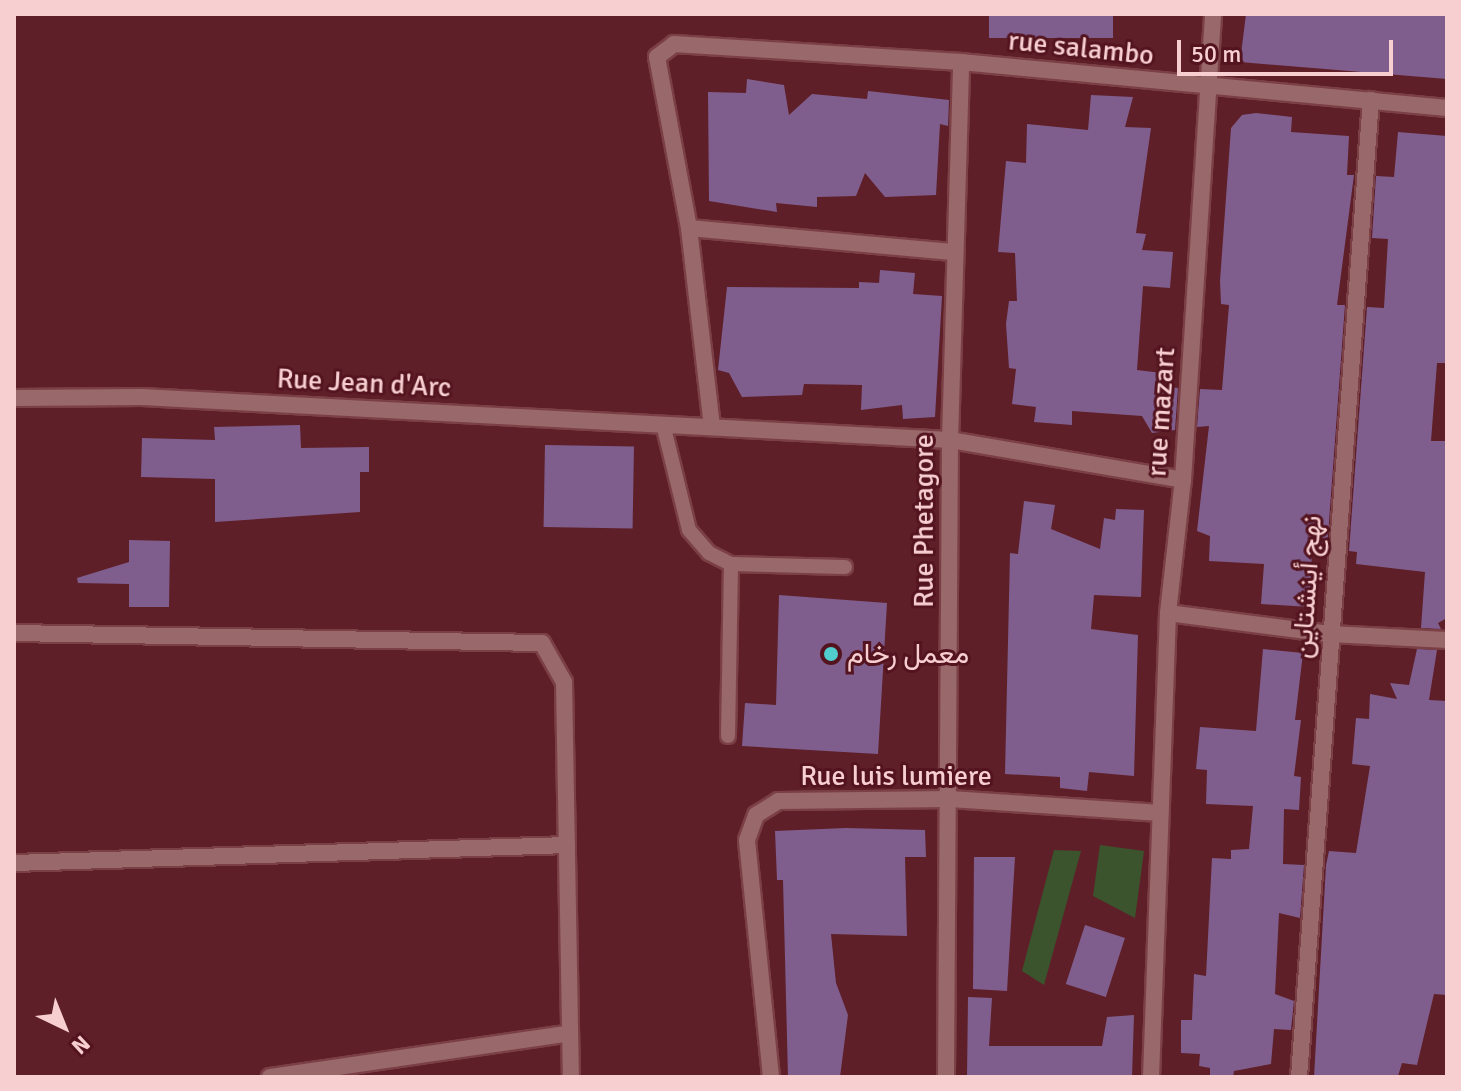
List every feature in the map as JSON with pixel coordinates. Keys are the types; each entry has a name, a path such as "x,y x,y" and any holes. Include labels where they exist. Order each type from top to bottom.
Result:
{"street":[{"name":"rue mazart","path":"1151,1077 1168,613 1183,480 1213,14"},
{"name":"rue salambo","path":"712,427 689,228 657,57 664,48 961,62 1447,108"},
{"name":"Rue Phetagore","path":"946,1077 950,440 961,62"},
{"name":"نهج أينشتاين","path":"1299,1077 1371,100"},
{"path":"689,228 955,252"},
{"name":"Rue Jean d'Arc","path":"14,398 142,397 950,440 1183,480"},
{"path":"1168,613 1330,634 1447,640"},
{"path":"14,633 542,643 564,682 571,1077"},
{"name":"Rue luis lumiere","path":"771,1077 747,840 756,815 778,801 950,799 1161,813"},
{"path":"14,863 567,845"},
{"path":"270,1077 570,1033"}],"lane":[{"path":"663,424 689,530 709,553 731,564 845,567"},
{"path":"728,736 731,564"}],"green space":[{"path":"1100,845 1144,851 1135,918 1093,896"},
{"path":"1054,850 1081,851 1044,985 1022,971"}],"building":[{"path":"989,14 1113,14 1113,38 989,38"},
{"path":"1246,14 1447,14 1447,79 1240,62"},
{"path":"747,79 784,85 789,115 812,94 867,99 868,91 949,100 948,126 940,124 936,195 885,197 865,173 856,196 817,197 817,207 776,203 777,212 709,201 708,92 746,93"},
{"path":"1091,95 1133,97 1125,127 1151,128 1136,233 1146,234 1142,250 1173,252 1170,288 1143,286 1137,370 1170,374 1169,387 1178,388 1175,430 1152,433 1142,416 1072,411 1072,425 1034,422 1036,407 1012,404 1016,369 1009,368 1006,324 1009,301 1017,301 1015,253 998,252 1006,161 1026,163 1027,124 1088,130"},
{"path":"1256,113 1292,117 1291,132 1349,136 1347,175 1354,175 1337,305 1345,305 1327,549 1312,547 1310,607 1261,604 1264,564 1209,561 1210,536 1197,531 1209,426 1197,427 1200,389 1222,390 1229,305 1221,304 1220,281 1231,128 1242,115"},
{"path":"1398,132 1447,136 1447,363 1437,363 1431,441 1447,441 1447,618 1438,623 1441,629 1421,628 1425,572 1356,564 1357,552 1349,551 1367,307 1384,308 1388,239 1372,238 1376,176 1394,177"},
{"path":"880,270 915,273 913,294 942,296 935,417 903,419 902,405 861,410 862,385 804,384 802,395 742,397 729,373 718,370 727,287 859,288 859,282 879,283"},
{"path":"300,425 301,448 369,447 369,472 360,472 360,512 215,522 215,479 141,477 142,438 215,440 214,427"},
{"path":"545,445 634,447 633,529 544,527"},
{"path":"1024,501 1055,505 1051,529 1100,549 1104,518 1115,520 1116,509 1144,510 1141,597 1094,595 1091,629 1138,635 1134,776 1089,772 1087,791 1060,788 1060,777 1005,774 1010,553 1018,554"},
{"path":"129,540 170,541 169,607 129,607 129,584 78,583 77,578 129,562"},
{"name":"معمل رخام","path":"779,595 887,603 878,754 742,746 745,703 776,705"},
{"path":"1263,649 1303,653 1295,720 1301,720 1294,776 1301,777 1299,810 1284,809 1283,864 1304,865 1300,918 1279,913 1275,994 1294,1001 1291,1030 1274,1029 1271,1064 1234,1071 1233,1077 1210,1077 1210,1068 1199,1066 1200,1054 1181,1053 1181,1020 1192,1020 1194,974 1206,976 1212,858 1231,859 1231,850 1249,849 1253,806 1206,804 1207,770 1196,769 1200,727 1256,731"},
{"path":"1417,649 1437,650 1429,700 1447,701 1447,995 1434,994 1417,1065 1402,1063 1398,1076 1314,1077 1326,865 1329,851 1356,853 1370,766 1352,764 1356,718 1369,719 1370,694 1397,699 1390,683 1409,685"},
{"path":"846,828 925,830 926,857 905,857 907,936 831,934 836,983 848,1015 840,1077 788,1077 783,880 777,880 775,831"},
{"path":"974,857 1015,857 1007,991 973,989"},
{"path":"1085,925 1125,938 1106,997 1066,984"},
{"path":"968,997 992,998 989,1046 1102,1046 1107,1017 1134,1015 1132,1077 967,1077"}],"place":[{"name":"معمل رخام","path":"831,654"}]}
